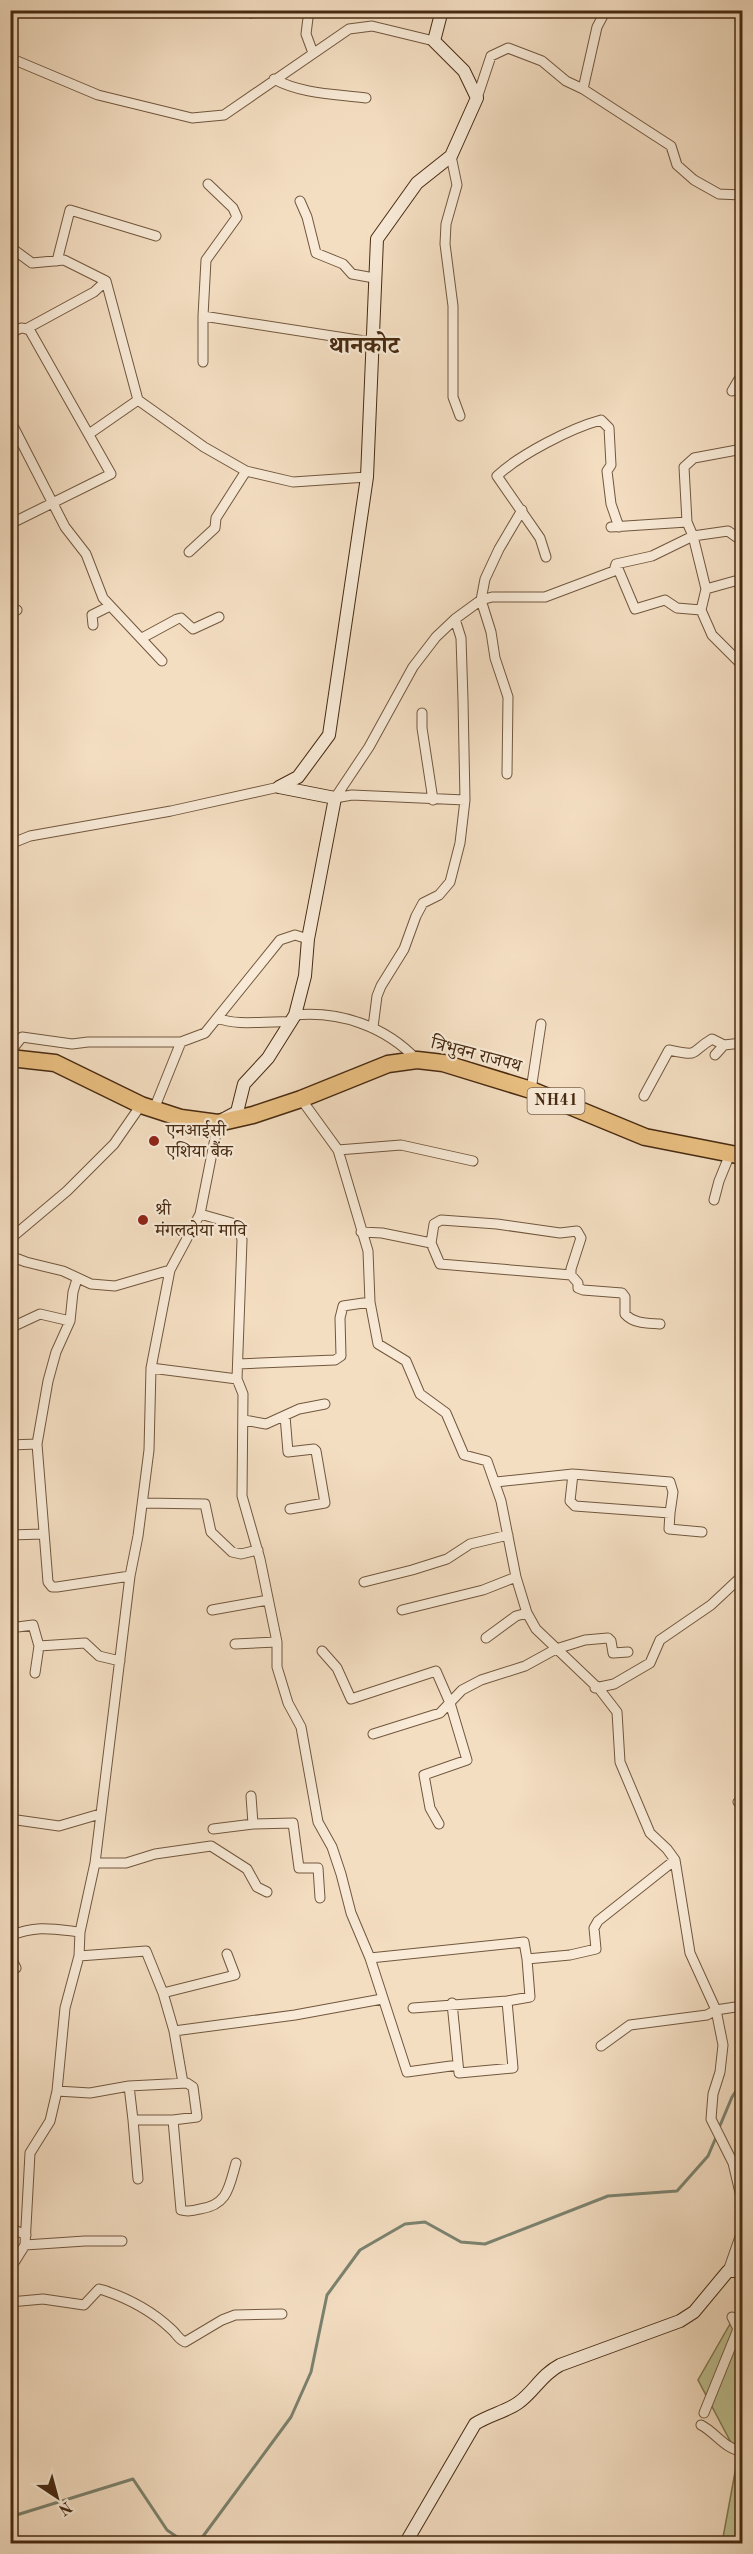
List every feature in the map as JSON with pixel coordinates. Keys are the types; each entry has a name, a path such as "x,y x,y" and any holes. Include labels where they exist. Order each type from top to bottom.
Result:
{"highway":[{"name":"NH41","path":"10,1058 55,1063 147,1107 181,1118 218,1123 253,1116 301,1099"},
{"name":"त्रिभुवन राजपथ","path":"301,1099 369,1070 403,1060 417,1060 443,1064 531,1090 645,1137 736,1155"}],"street":[{"path":"309,10 306,34 313,53"},
{"path":"434,41 442,10"},
{"path":"583,88 597,27 606,10"},
{"path":"10,58 98,95 192,118 224,115 349,29 372,26 434,41 464,71 477,98"},
{"path":"10,844 30,836 171,811 279,787 298,777 329,735 368,477 371,342 377,239 417,183 450,156 477,98 491,56 508,48 542,61 566,81 583,88 671,146 678,165 694,180 719,194 742,195"},
{"path":"274,79 287,86 322,94 366,98"},
{"path":"450,156 457,185 446,224 445,244 453,306 453,397 460,416"},
{"path":"203,362 206,260 237,217 233,208 208,184"},
{"path":"300,201 307,217 316,253 344,264 352,274 374,278"},
{"path":"57,261 70,210 156,236"},
{"path":"10,247 32,263 64,261 106,281 138,400 204,447 246,471 293,482 368,477"},
{"path":"26,329 94,292 106,281"},
{"path":"203,316 371,342"},
{"path":"10,333 21,328 29,329 111,474 55,504 10,524"},
{"path":"732,391 742,374"},
{"path":"89,435 138,400"},
{"path":"10,420 65,526 86,554 103,598 162,661"},
{"path":"546,557 540,538 497,476 509,465 584,425 601,420 609,428 611,465 607,471 615,527 687,522"},
{"path":"737,450 693,458 684,467 687,522 693,536 706,589 701,609 712,635 742,665"},
{"path":"189,552 215,528 216,518 246,471"},
{"path":"507,774 508,697 495,658 492,632 481,600 485,579 499,549 522,510"},
{"path":"616,564 652,556 693,536 728,531 742,541"},
{"path":"10,548 12,552 10,553"},
{"path":"10,2269 25,2246 30,2153 50,2121 57,2091 65,2008 79,1956 80,1932 95,1863 130,1576 143,1503 149,1450 151,1368 170,1270 200,1214 218,1123 237,1112 244,1084 268,1058 294,1019 305,976 308,939 335,798 369,747 413,667 436,637 455,619 481,600 492,597 545,597 614,571 616,564"},
{"path":"616,564 635,609 665,600 677,608 701,609"},
{"path":"706,589 742,580"},
{"path":"93,625 92,615 110,606"},
{"path":"142,638 177,619 181,618 193,629 219,617"},
{"path":"373,1027 377,996 404,949 423,903 439,895 450,882 460,843 465,800 461,638 455,619"},
{"path":"422,712 422,728 433,800"},
{"path":"279,787 335,798 352,795 465,800"},
{"path":"10,1052 22,1037 72,1044 181,1042 205,1033 280,940 295,934 308,939"},
{"path":"218,1018 230,1023 294,1019 320,1013 344,1017 347,1021 373,1027 417,1060"},
{"path":"531,1090 542,1024"},
{"path":"715,1055 724,1045 742,1041 742,1027"},
{"path":"644,1096 669,1050 695,1053 712,1039 724,1045"},
{"path":"10,1239 68,1191 147,1107 181,1042"},
{"path":"301,1099 338,1150 368,1251 370,1302 378,1344 406,1361 420,1394 446,1413 464,1455 488,1461 496,1482 516,1576 527,1613 536,1629 595,1688 600,1690 617,1712 620,1762 650,1833 675,1860 690,1953 716,2010 723,2045 720,2072 713,2094 711,2120 740,2177 742,2201"},
{"path":"338,1150 401,1145 473,1161"},
{"path":"714,1200 718,1181 736,1155"},
{"path":"200,1214 239,1225 242,1240 237,1379 243,1394 242,1496 258,1550 277,1642 277,1667 288,1703 301,1727 318,1822 332,1847 351,1913 370,1958 407,2072 458,2065"},
{"path":"571,1275 440,1264 431,1243 435,1224 441,1220 560,1233 577,1231 581,1238 571,1275 578,1283 578,1288 622,1293 625,1297 625,1314 628,1318 634,1321 660,1324"},
{"path":"361,1232 382,1233 431,1243"},
{"path":"10,1256 63,1271 91,1284 115,1286 170,1270"},
{"path":"78,1279 73,1292 70,1321 56,1352 48,1381 37,1444 48,1582 52,1587 130,1576"},
{"path":"238,1364 335,1360 341,1356 340,1318 343,1306 370,1302"},
{"path":"10,1328 40,1314 70,1321"},
{"path":"151,1368 237,1379"},
{"path":"243,1420 266,1424 299,1409 325,1404"},
{"path":"285,1416 288,1452 314,1449 316,1451 325,1502 290,1509"},
{"path":"10,1445 37,1444"},
{"path":"496,1482 573,1474 670,1482 673,1492 669,1529 702,1532"},
{"path":"573,1474 570,1500 575,1506 670,1513"},
{"path":"143,1503 205,1504 211,1532 232,1552 241,1554 258,1550"},
{"path":"10,1535 43,1534"},
{"path":"364,1582 439,1562 470,1544 508,1535"},
{"path":"402,1610 483,1590 516,1576"},
{"path":"595,1688 614,1683 650,1663 660,1640 711,1605 742,1576"},
{"path":"212,1610 268,1600"},
{"path":"486,1638 516,1616 527,1613"},
{"path":"10,1628 33,1625 39,1646 36,1673"},
{"path":"373,1734 440,1713 462,1690 481,1680 525,1666 556,1649 585,1640 608,1638 611,1641 613,1653 628,1652"},
{"path":"235,1644 277,1642"},
{"path":"39,1646 85,1644 99,1656 120,1661"},
{"path":"322,1651 337,1668 351,1699 436,1671 450,1703 467,1760 424,1775 430,1808 439,1824"},
{"path":"251,1796 253,1824"},
{"path":"10,1819 59,1826 100,1814"},
{"path":"213,1829 253,1824 293,1823 299,1868 318,1868 320,1898"},
{"path":"95,1863 126,1863 155,1854 211,1846 247,1869 257,1887 267,1892"},
{"path":"527,1959 570,1955 596,1949 594,1928 598,1921 675,1860"},
{"path":"10,1936 27,1929 44,1928 80,1932"},
{"path":"370,1958 524,1942 530,1997 507,2001 453,2003 413,2008"},
{"path":"79,1956 146,1951 163,1993 174,2031 183,2083"},
{"path":"163,1993 236,1978 227,1954"},
{"path":"10,1956 16,1968"},
{"path":"174,2031 272,2019 382,1999"},
{"path":"453,2003 459,2073 513,2068 507,2001"},
{"path":"601,2046 630,2025 707,2015 716,2010 742,2006"},
{"path":"57,2091 90,2093 129,2086 187,2082 193,2087 197,2117 173,2120 133,2120"},
{"path":"129,2086 138,2179"},
{"path":"173,2120 181,2210 195,2210 218,2204 230,2186 236,2163"},
{"path":"10,2228 26,2235"},
{"path":"405,2544 475,2424 487,2416 516,2404 546,2372 680,2321 694,2312 728,2271 742,2232"},
{"path":"25,2246 85,2241 122,2241"},
{"path":"728,2271 739,2271 742,2268"},
{"path":"10,2302 43,2299 84,2305 99,2289 136,2303 185,2342 235,2315 282,2314"},
{"path":"704,2413 738,2329 732,2317"},
{"path":"701,2425 712,2431 729,2446 742,2451"}],"green space":[{"path":"742,2303 742,2543 722,2543 738,2456 698,2380"}],"waterway":[{"path":"719,2128 732,2097 742,2082"},
{"path":"189,2544 201,2539 291,2417 311,2372 327,2295 360,2250 405,2224 425,2222 461,2242 485,2244 608,2196 677,2191 708,2156 717,2135"},
{"path":"10,2517 133,2479 167,2530 187,2544"}],"place":[{"name":"एनआईसी एशिया बैंक","path":"154,1141"},
{"name":"श्री मंगलदोया मावि","path":"143,1220"}],"district":[{"name":"थानकोट","path":"364,347"}]}
